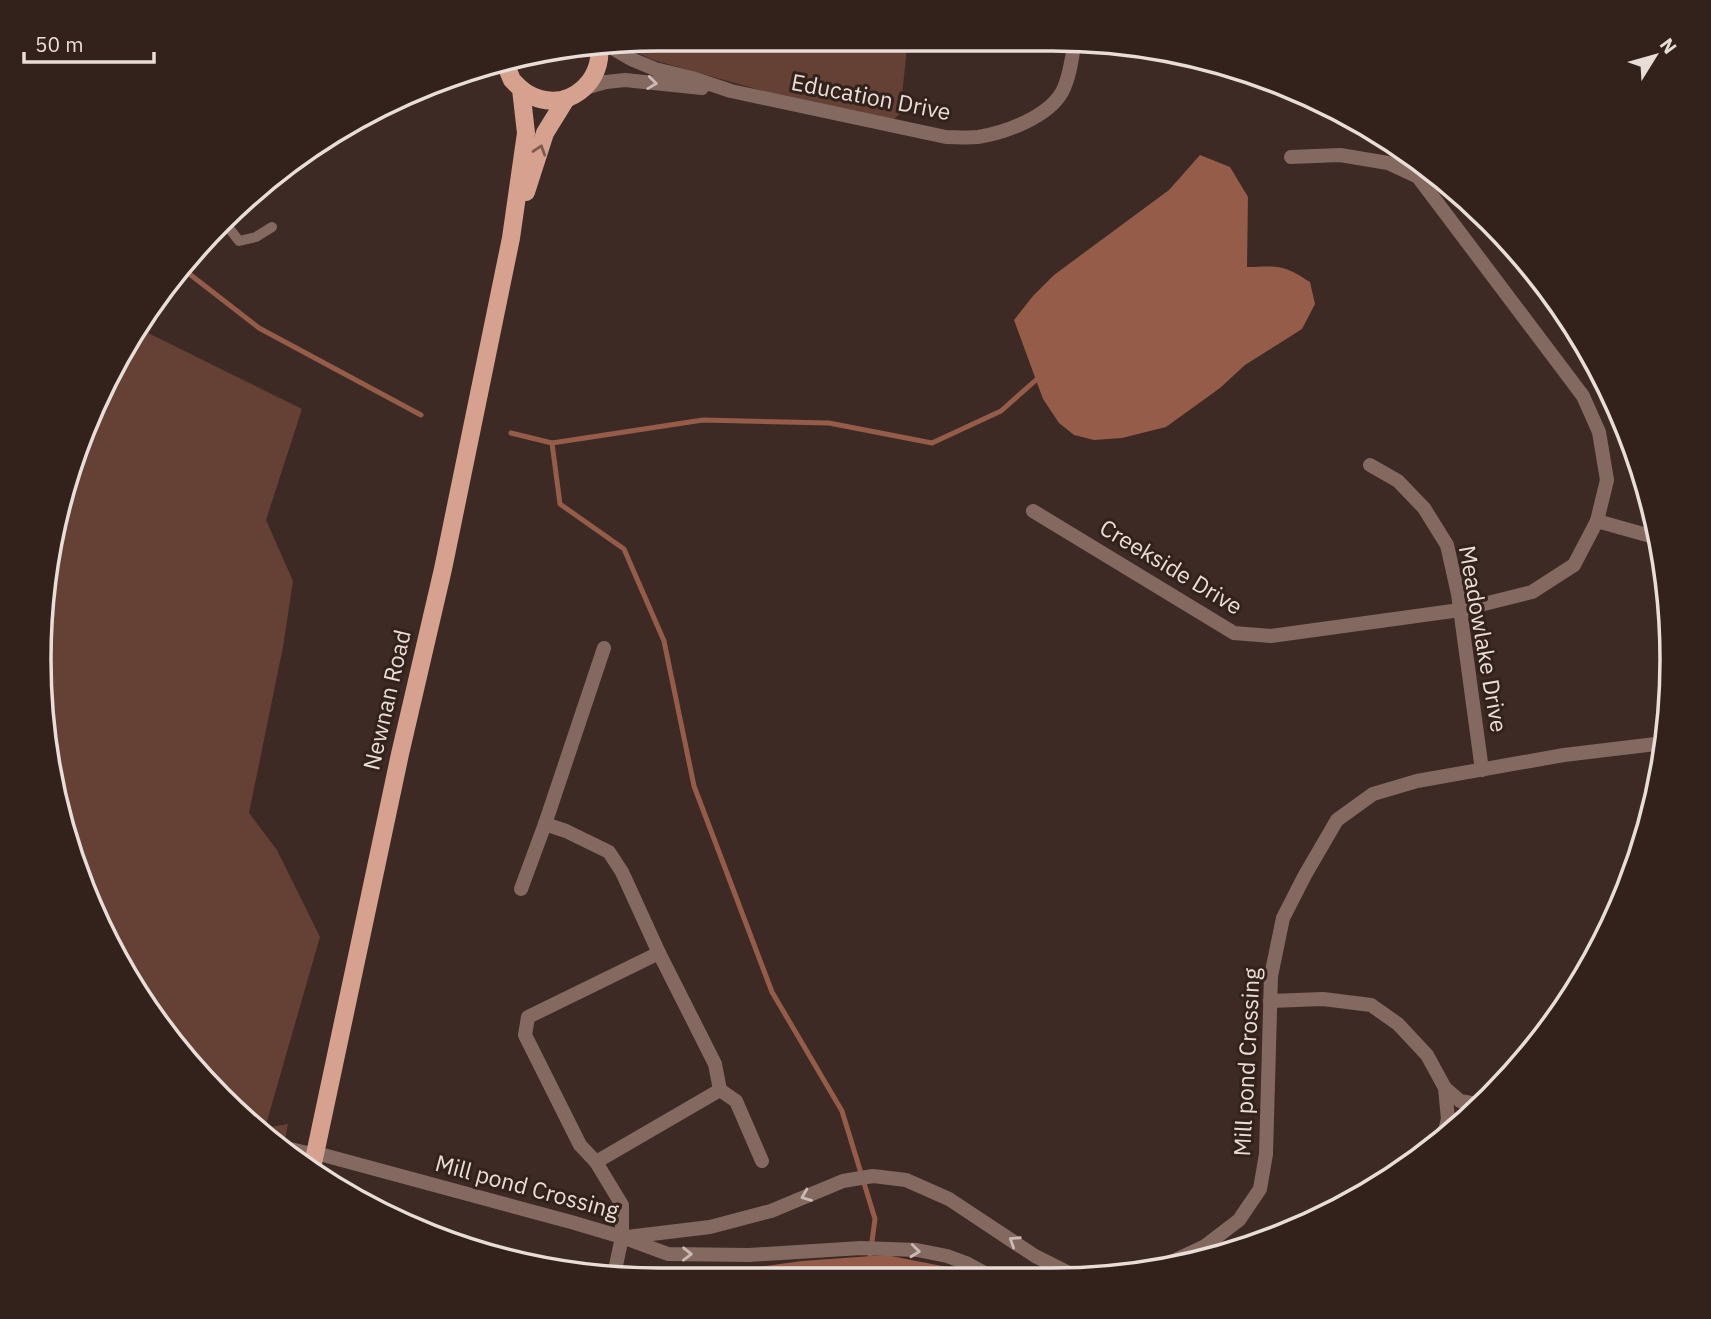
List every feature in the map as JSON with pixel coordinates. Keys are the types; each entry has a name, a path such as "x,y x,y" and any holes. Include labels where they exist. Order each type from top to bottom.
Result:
{"main road":[{"path":"585,88 598,66 599,54"},
{"name":"Newnan Road","path":"314,1161 400,754 443,569 511,238 526,133 521,89 506,70"},
{"name":"Newnan Road","path":"511,238 545,132 566,99 585,88"},
{"path":"521,89 542,100 566,99"}],"street":[{"name":"Education Drive","path":"618,52 655,69 731,91"},
{"name":"Education Drive","path":"585,88 625,80 731,91 946,137 978,137 1021,124 1053,103 1061,93 1073,52"},
{"name":"Creekside Drive","path":"1033,511 1234,633 1271,636 1460,610 1532,592 1574,565 1597,522 1607,480 1600,432 1583,396 1418,177 1388,163 1340,155 1291,157"},
{"name":"Meadowlake Drive","path":"1370,465 1398,481 1424,508 1447,545 1460,610 1482,770"},
{"path":"1597,522 1648,535"},
{"path":"521,889 604,648"},
{"name":"Mill pond Crossing","path":"1190,1252 1240,1220 1260,1189 1266,1154 1271,976 1283,918 1337,820 1373,794 1417,781 1564,755 1654,744"},
{"path":"545,824 609,852 622,872 715,1064 720,1090 736,1101 762,1161"},
{"path":"616,1267 622,1237 622,1205 596,1162 580,1145 525,1035 527,1017 659,953"},
{"path":"1270,1001 1323,999 1371,1005 1398,1024 1427,1055 1445,1088 1460,1101 1469,1103"},
{"path":"1445,1088 1447,1122"},
{"path":"596,1162 720,1090"},
{"name":"Mill pond Crossing","path":"316,1153 622,1237 710,1227 771,1211 843,1181 873,1176 906,1180 948,1199 1035,1256 1059,1268"},
{"path":"622,1237 668,1254 749,1255 861,1248 917,1250 947,1256 976,1268"}],"lane":[{"path":"230,228 239,240 256,237 272,228"},
{"path":"299,1149 316,1153"}],"shaded area":[{"path":"907,51 900,114 886,125 653,60 635,52"},
{"path":"1200,155 1230,167 1248,197 1247,267 1273,267 1293,272 1310,282 1315,304 1302,329 1245,365 1220,388 1166,427 1122,438 1094,440 1074,435 1059,423 1043,399 1014,320 1054,275 1169,190"},
{"path":"146,332 302,409 266,520 293,581 283,647 249,813 277,850 320,937 266,1124 202,1061 153,998 132,964 97,892 71,817 62,778 52,699 52,620 62,541 71,502 97,427"},
{"path":"288,1124 285,1139 270,1127"},
{"path":"886,1255 952,1268 750,1268"}],"waterway":[{"path":"189,274 259,328 421,415"},
{"path":"511,433 552,443 703,420 829,423 932,443 1001,411 1036,380"},
{"path":"552,443 560,504 624,549 664,641 694,786 772,992 842,1111 875,1219 870,1256"}]}
